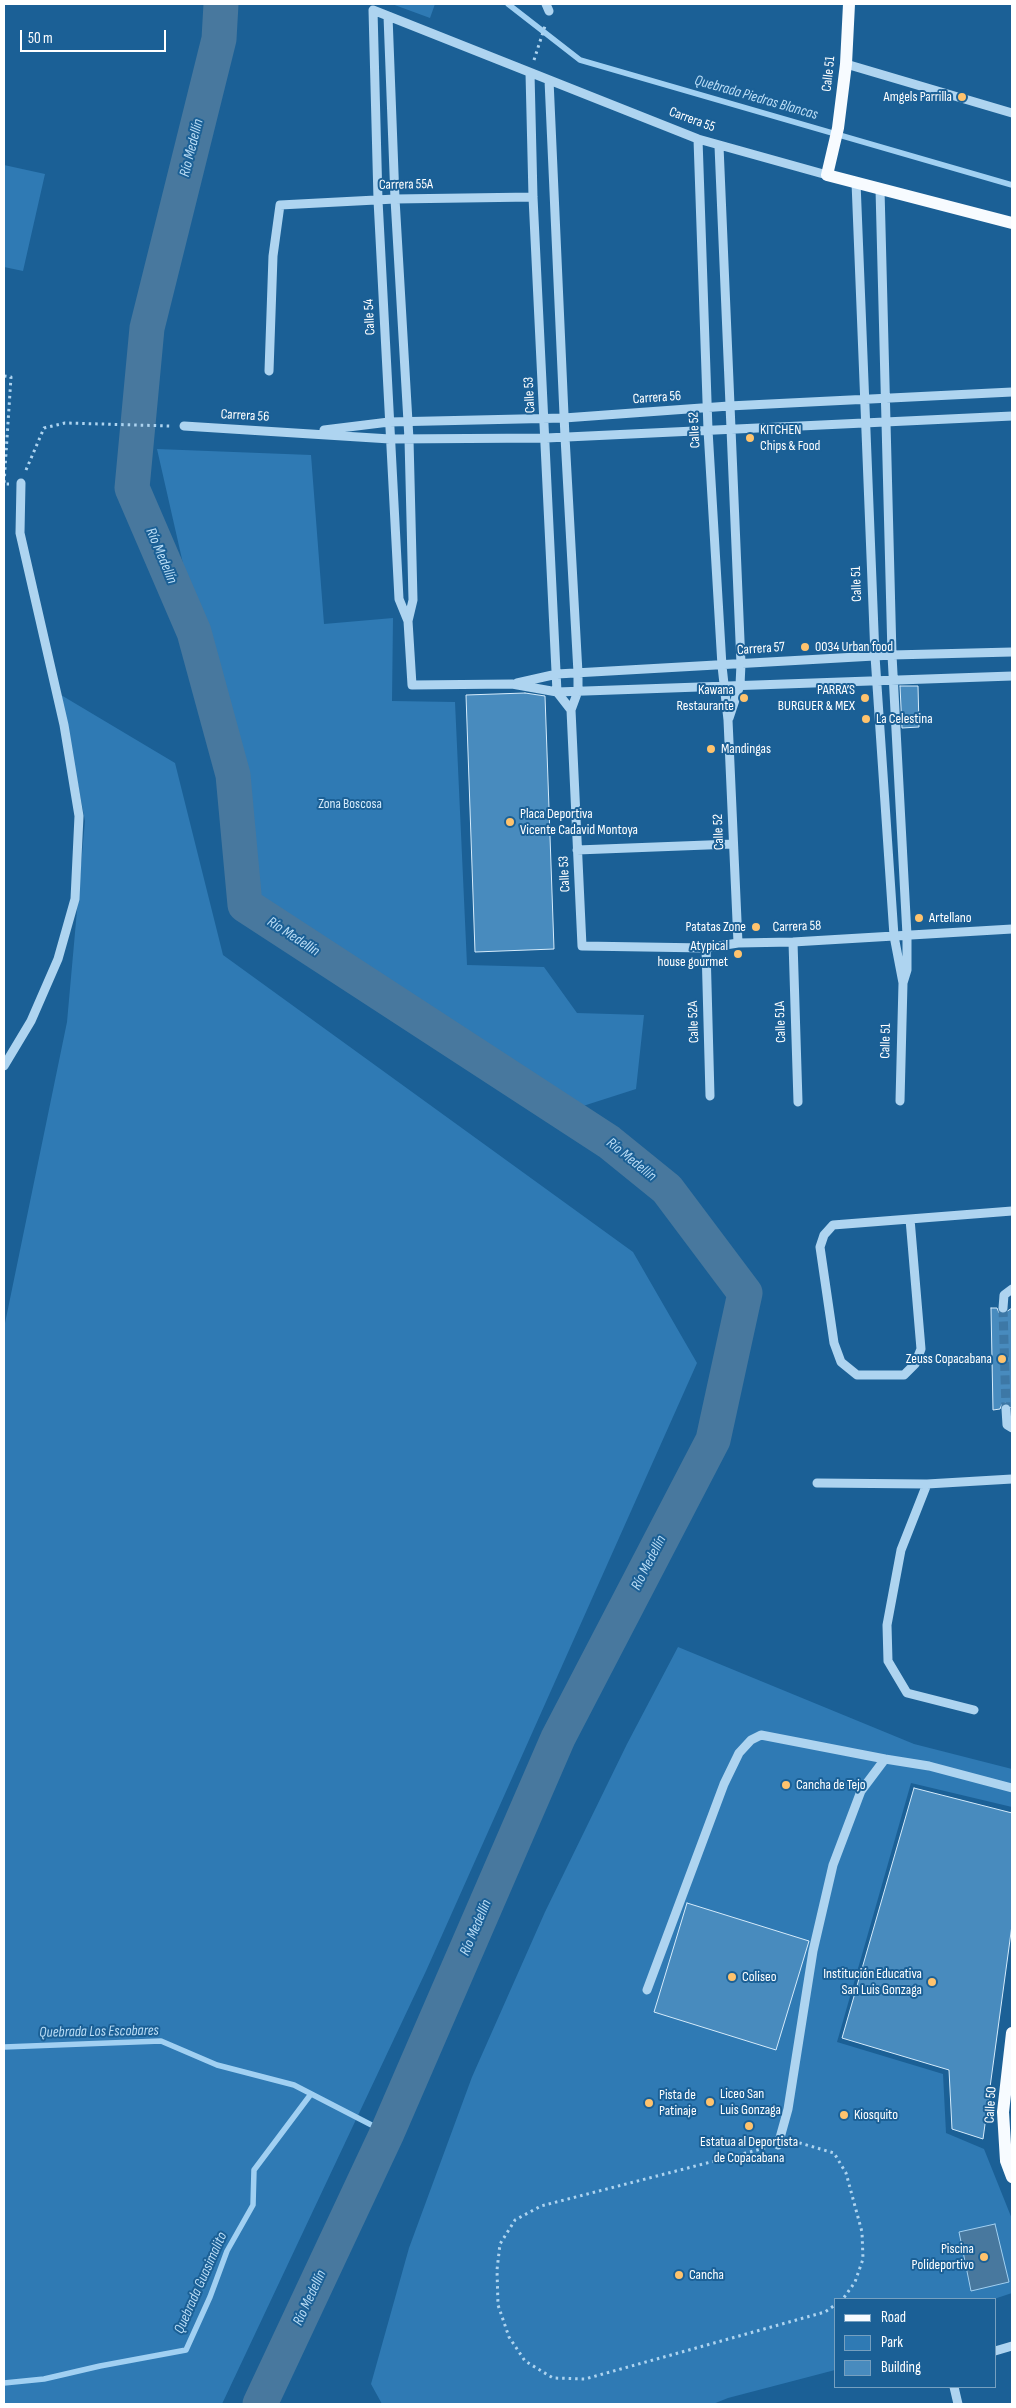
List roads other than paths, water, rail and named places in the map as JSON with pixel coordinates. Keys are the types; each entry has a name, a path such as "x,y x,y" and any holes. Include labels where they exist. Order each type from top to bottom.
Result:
{"main road":[{"name":"Calle 51","path":"828,170 838,128 846,64 849,4"},
{"name":"Carrera 55","path":"828,170 856,182 880,189 1012,223"},
{"name":"Calle 50","path":"1012,2033 1003,2112 1006,2162 1012,2177"}],"street":[{"name":"Carrera 55","path":"373,10 698,139 719,146 828,170"},
{"name":"Calle 54","path":"373,10 378,200 399,599 408,621"},
{"name":"Calle 54","path":"388,16 395,199 409,439 413,600 408,621 412,685"},
{"path":"846,64 1012,113"},
{"name":"Calle 53","path":"530,73 533,197 558,692"},
{"name":"Calle 53","path":"549,80 564,418 578,673 578,690 572,710 582,946"},
{"name":"Calle 52","path":"698,139 708,430 722,666 728,720 738,943"},
{"name":"Calle 52","path":"719,146 741,664 740,685 728,720"},
{"name":"Calle 51","path":"856,182 864,400 867,423 874,656 894,936 902,982 900,1101"},
{"name":"Calle 51","path":"880,189 892,655 907,935 906,970 902,982"},
{"name":"Carrera 55A","path":"269,371 273,256 280,205 395,199 533,197"},
{"name":"Carrera 56","path":"304,433 389,422 545,419 729,406 1012,392"},
{"name":"Carrera 56","path":"184,426 390,439 546,438 1012,416"},
{"path":"4,1066 31,1021 58,959 75,899 79,816 64,725 20,533 21,483"},
{"name":"Carrera 57","path":"512,684 557,674 892,655 1012,652"},
{"name":"Carrera 57","path":"412,685 512,684 558,692 1012,676"},
{"path":"558,692 572,710"},
{"path":"577,850 733,844"},
{"name":"Carrera 58","path":"582,946 706,948 738,943 793,942 1012,929"},
{"name":"Calle 51A","path":"793,942 798,1102"},
{"name":"Calle 52A","path":"706,948 710,1096"},
{"path":"910,1219 922,1349 915,1364 904,1375 857,1376 841,1362 834,1343 820,1247 833,1225 1012,1211"},
{"path":"1003,1308 1004,1295 1012,1289"},
{"path":"1006,1409 1007,1425 1012,1428"},
{"path":"817,1483 928,1484 1012,1479"},
{"path":"928,1484 902,1550 886,1625 888,1661 907,1693 974,1710"},
{"path":"647,1990 724,1784 739,1753 751,1740 761,1735 929,1766 1012,1788"},
{"path":"778,2145 788,2109 813,1951 833,1865 861,1791 885,1759"},
{"path":"996,2351 1012,2346"},
{"path":"954,2388 958,2404"}],"waterway":[{"name":"Río Medellín","path":"221,4 219,39 147,328 132,488 194,632 233,775 245,905 609,1142 667,1189 745,1293 713,1440 558,1738 387,2133 260,2404"},
{"name":"Quebrada Piedras Blancas","path":"508,4 580,60 1012,185"},
{"name":"Quebrada Los Escobares","path":"4,2047 161,2041 217,2065 294,2085 387,2133"},
{"name":"Quebrada Guasimalito","path":"4,2383 44,2379 100,2366 186,2350 210,2297 227,2251 253,2205 254,2170 311,2094"}],"tunnel":[{"path":"1003,1308 1006,1409"}],"place":[{"name":"Amgels Parrilla","path":"962,97"},
{"name":"KITCHEN Chips & Food","path":"750,438"},
{"name":"0034 Urban food","path":"805,647"},
{"name":"Kawana Restaurante","path":"744,698"},
{"name":"PARRA’S BURGUER & MEX","path":"865,698"},
{"name":"La Celestina","path":"866,719"},
{"name":"Mandingas","path":"711,749"},
{"name":"Placa Deportiva Vicente Cadavid Montoya","path":"510,822"},
{"name":"Artellano","path":"919,918"},
{"name":"Patatas Zone","path":"756,927"},
{"name":"Atypical house gourmet","path":"738,954"},
{"name":"Zeuss Copacabana","path":"1002,1359"},
{"name":"Cancha de Tejo","path":"786,1785"},
{"name":"Coliseo","path":"732,1977"},
{"name":"Institución Educativa San Luis Gonzaga","path":"932,1982"},
{"name":"Liceo San Luis Gonzaga","path":"710,2102"},
{"name":"Pista de Patinaje","path":"649,2103"},
{"name":"Kiosquito","path":"844,2115"},
{"name":"Estatua al Deportista de Copacabana","path":"749,2126"},
{"name":"Piscina Polideportivo","path":"984,2257"},
{"name":"Cancha","path":"679,2275"}],"park label":[{"name":"Zona Boscosa","path":"350,804"}]}
